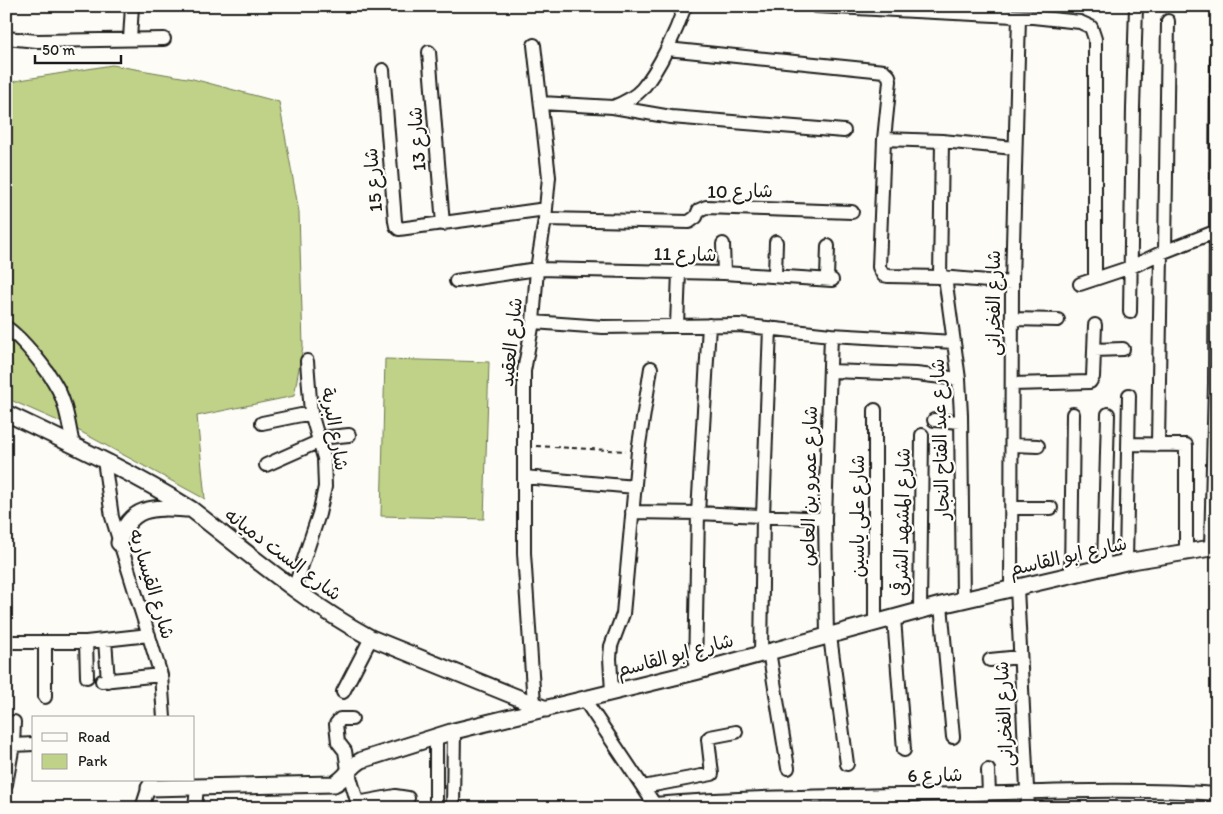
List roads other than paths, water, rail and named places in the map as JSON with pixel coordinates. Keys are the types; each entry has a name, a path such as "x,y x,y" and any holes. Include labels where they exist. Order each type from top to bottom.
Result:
{"street":[{"path":"130,39 132,6"},
{"path":"613,107 629,100 642,89 666,49 685,6"},
{"path":"816,6 1019,17 1034,12 1085,23 1091,27 1095,39 1095,279"},
{"path":"1130,312 1132,108 1136,6"},
{"name":"شارع الفخرانى","path":"1019,17 1014,148 1012,283 1012,508 1014,589 1020,657 1028,808"},
{"path":"1158,445 1168,21"},
{"path":"6,38 37,41 164,38"},
{"name":"شارع العقيد","path":"534,46 548,164 548,190 538,270 534,322 524,363 524,553 540,706"},
{"path":"666,49 881,69 887,73 890,78 884,140 880,268 883,275 943,277 1012,283"},
{"name":"شارع 13","path":"430,52 442,224"},
{"path":"1214,547 1217,59"},
{"name":"شارع 15","path":"383,70 396,226 404,229 546,214"},
{"path":"541,103 613,107 671,117 844,131"},
{"path":"884,140 942,141 1014,148"},
{"name":"شارع عبد الفتاح النجار","path":"942,141 943,277 959,379 961,422 963,600"},
{"name":"شارع 10","path":"546,214 689,222 696,217 699,210 706,207 852,212"},
{"path":"1080,284 1131,267 1163,252 1216,232"},
{"path":"775,275 776,242"},
{"path":"723,244 724,273"},
{"name":"شارع 11","path":"456,281 538,270 724,273 830,280 828,246"},
{"path":"677,326 679,272"},
{"path":"1012,319 1058,320"},
{"path":"534,322 603,327 709,325 770,328 831,335 954,342"},
{"path":"695,672 698,513 709,325"},
{"path":"1012,384 1090,382 1093,377 1095,325"},
{"path":"6,327 16,335 58,390 73,445"},
{"path":"770,328 763,516 765,652 788,768"},
{"name":"شارع عمرو بن العاص","path":"831,335 825,519 829,636 848,764"},
{"path":"1094,350 1123,349"},
{"name":"شارع البربة","path":"294,588 323,501 326,472 311,413 306,361"},
{"path":"612,692 611,646 623,614 638,451 652,368"},
{"path":"830,370 916,374 959,379"},
{"path":"1126,562 1129,395"},
{"name":"شارع على ياسين","path":"875,410 875,622"},
{"name":"شارع الست دميانه","path":"6,413 104,460 148,483 191,509 318,607 371,638 540,706"},
{"path":"262,423 311,413"},
{"path":"1071,575 1073,414"},
{"path":"1104,567 1108,414"},
{"path":"934,420 961,422"},
{"path":"266,465 319,439 349,435"},
{"name":"شارع المشهد الشرقى","path":"920,611 922,435"},
{"path":"1128,444 1186,445 1186,552"},
{"path":"1012,446 1038,446"},
{"name":"شارع القيساريه","path":"104,460 112,518 161,675 164,716"},
{"path":"524,477 634,487"},
{"path":"119,543 127,524 134,516 143,511 153,508 191,509"},
{"path":"1012,508 1051,508"},
{"path":"632,512 825,519"},
{"name":"شارع ابو القاسم","path":"150,784 197,787 334,784 345,776 348,770 362,760 540,706 584,699 695,672 941,605 1126,562 1214,547"},
{"path":"941,605 954,737"},
{"path":"894,618 904,750"},
{"path":"6,642 45,644 86,642 148,635"},
{"path":"343,692 371,638"},
{"path":"105,640 105,681 161,675"},
{"path":"86,642 87,677"},
{"path":"45,644 45,697"},
{"path":"990,660 1020,657"},
{"path":"584,699 655,806"},
{"path":"352,719 340,719 336,722 338,742 345,751 348,770 358,805 395,796 408,798"},
{"path":"6,784 13,744 14,722"},
{"path":"453,808 454,731"},
{"path":"643,787 712,774 708,739 710,736 736,732"},
{"path":"436,737 436,805"},
{"path":"13,744 32,744"},
{"path":"988,770 989,793"},
{"path":"142,808 150,784"},
{"path":"195,808 197,787"},
{"name":"شارع 6","path":"655,806 726,798 871,802 1027,792 1156,790 1217,794"}]}
